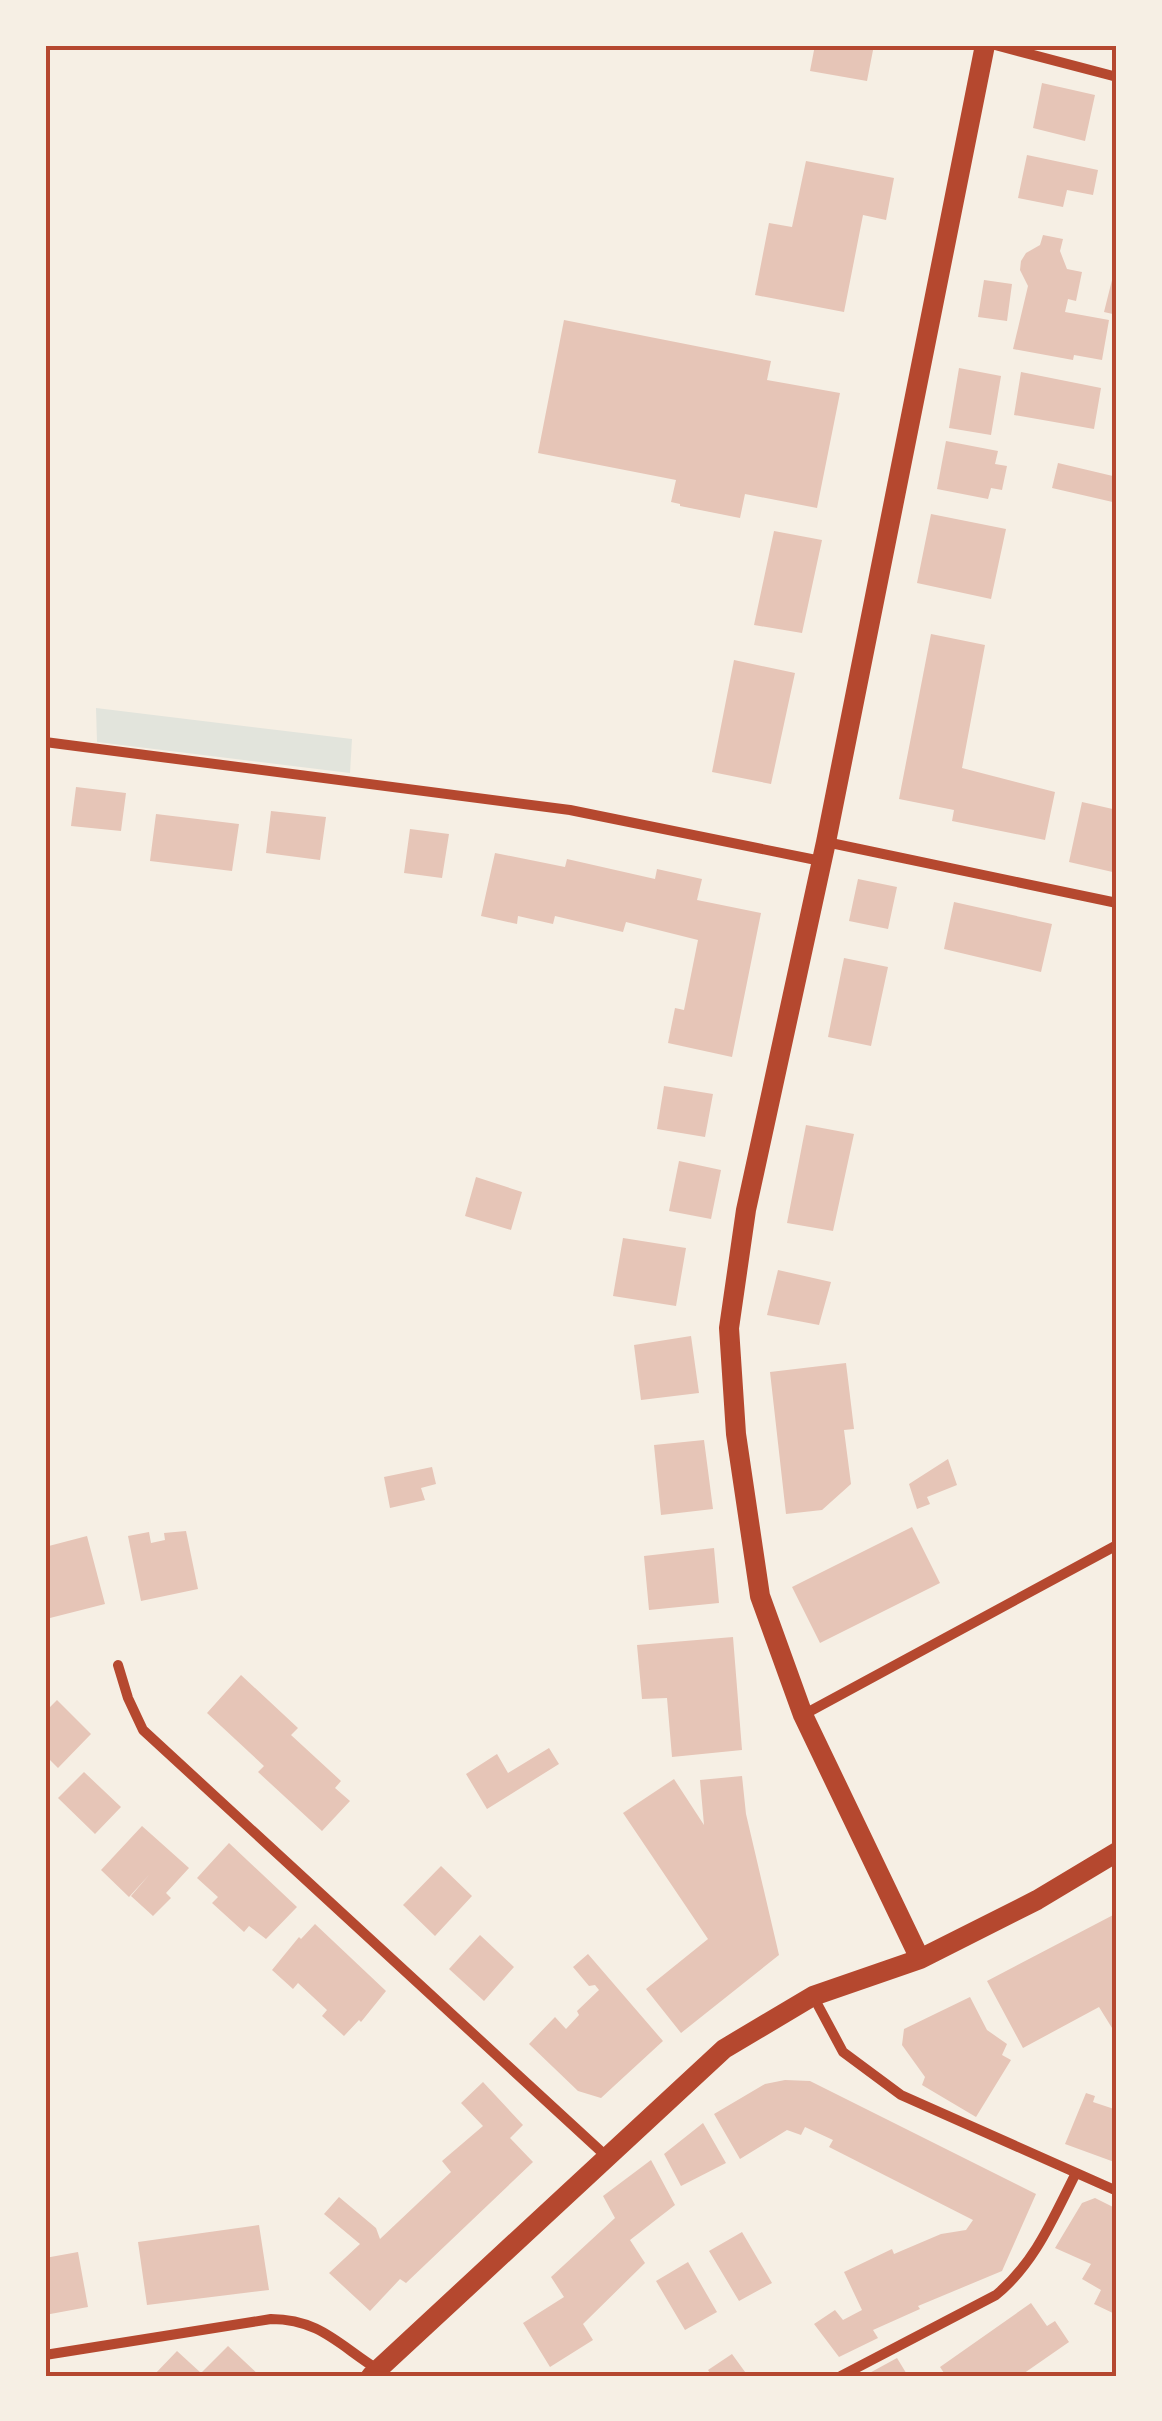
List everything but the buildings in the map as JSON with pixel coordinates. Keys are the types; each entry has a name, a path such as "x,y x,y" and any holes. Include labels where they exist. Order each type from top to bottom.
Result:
{"main road":[{"path":"920,1959 802,1715 760,1596 736,1434 729,1328 746,1210 824,852 985,45"},
{"path":"375,2373 724,2048 813,1996 920,1959 1037,1900 1117,1852"}],"street":[{"path":"994,45 1117,76"},
{"path":"45,742 570,810 1117,903"},
{"path":"802,1715 1117,1546"},
{"path":"118,1665 143,1730 606,2156"},
{"path":"813,1996 843,2052 901,2094 1117,2192"},
{"path":"841,2376 996,2295 1016,2278 1032,2258 1076,2173"},
{"path":"45,2355 272,2319 294,2319 311,2324 375,2373"}],"shaded area":[{"path":"96,708 352,739 350,773 97,742"}]}
